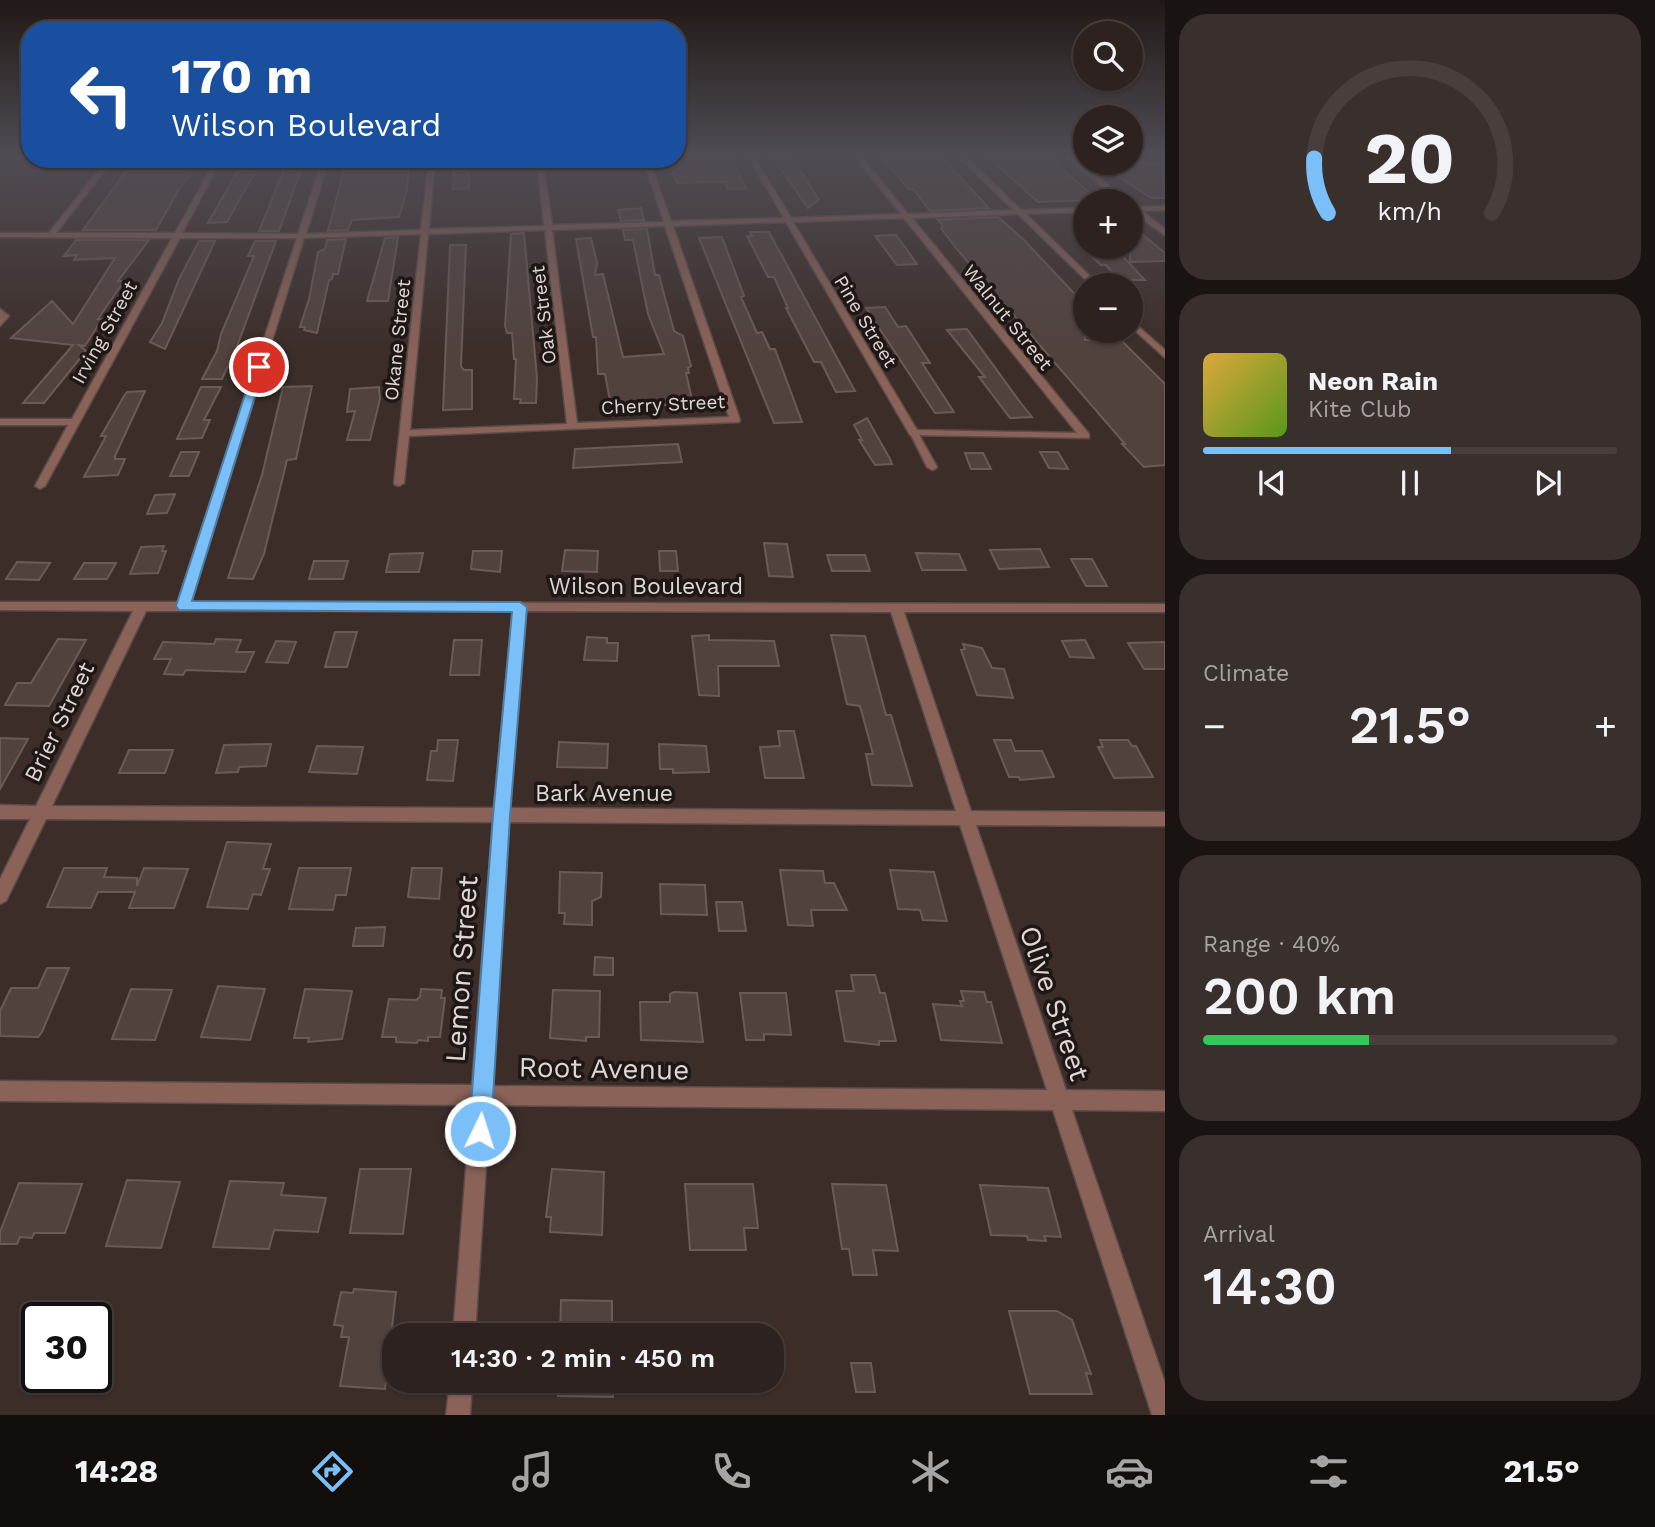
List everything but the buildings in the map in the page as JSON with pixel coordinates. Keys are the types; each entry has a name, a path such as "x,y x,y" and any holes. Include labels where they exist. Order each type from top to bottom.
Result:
{"street":[{"path":"50,236 63,219"},
{"name":"Irving Street","path":"40,486 185,219"},
{"path":"184,606 306,219"},
{"name":"Okane Street","path":"399,483 426,219"},
{"name":"Oak Street","path":"547,219 572,426"},
{"name":"Cherry Street","path":"405,433 735,420 667,219"},
{"path":"0,236 300,236 816,219"},
{"name":"Walnut Street","path":"907,219 1085,436 914,433"},
{"path":"1028,219 1082,273"},
{"path":"1147,219 1165,233"},
{"name":"Pine Street","path":"787,220 914,433"},
{"path":"0,312 5,316 0,323"},
{"path":"1143,334 1165,355"},
{"path":"0,422 74,422"},
{"name":"Wilson Boulevard","path":"0,606 1165,608"},
{"name":"Brier Street","path":"0,896 142,606"},
{"name":"Lemon Street","path":"465,1323 501,816 520,607"},
{"name":"Olive Street","path":"896,608 1164,1415"},
{"name":"Bark Avenue","path":"0,812 1165,819"},
{"name":"Root Avenue","path":"0,1091 1165,1101"},
{"path":"458,1415 460,1393"}],"lane":[{"path":"914,433 932,467"}],"route":[{"path":"259,367 184,606 520,607 501,816 480,1131"}]}
